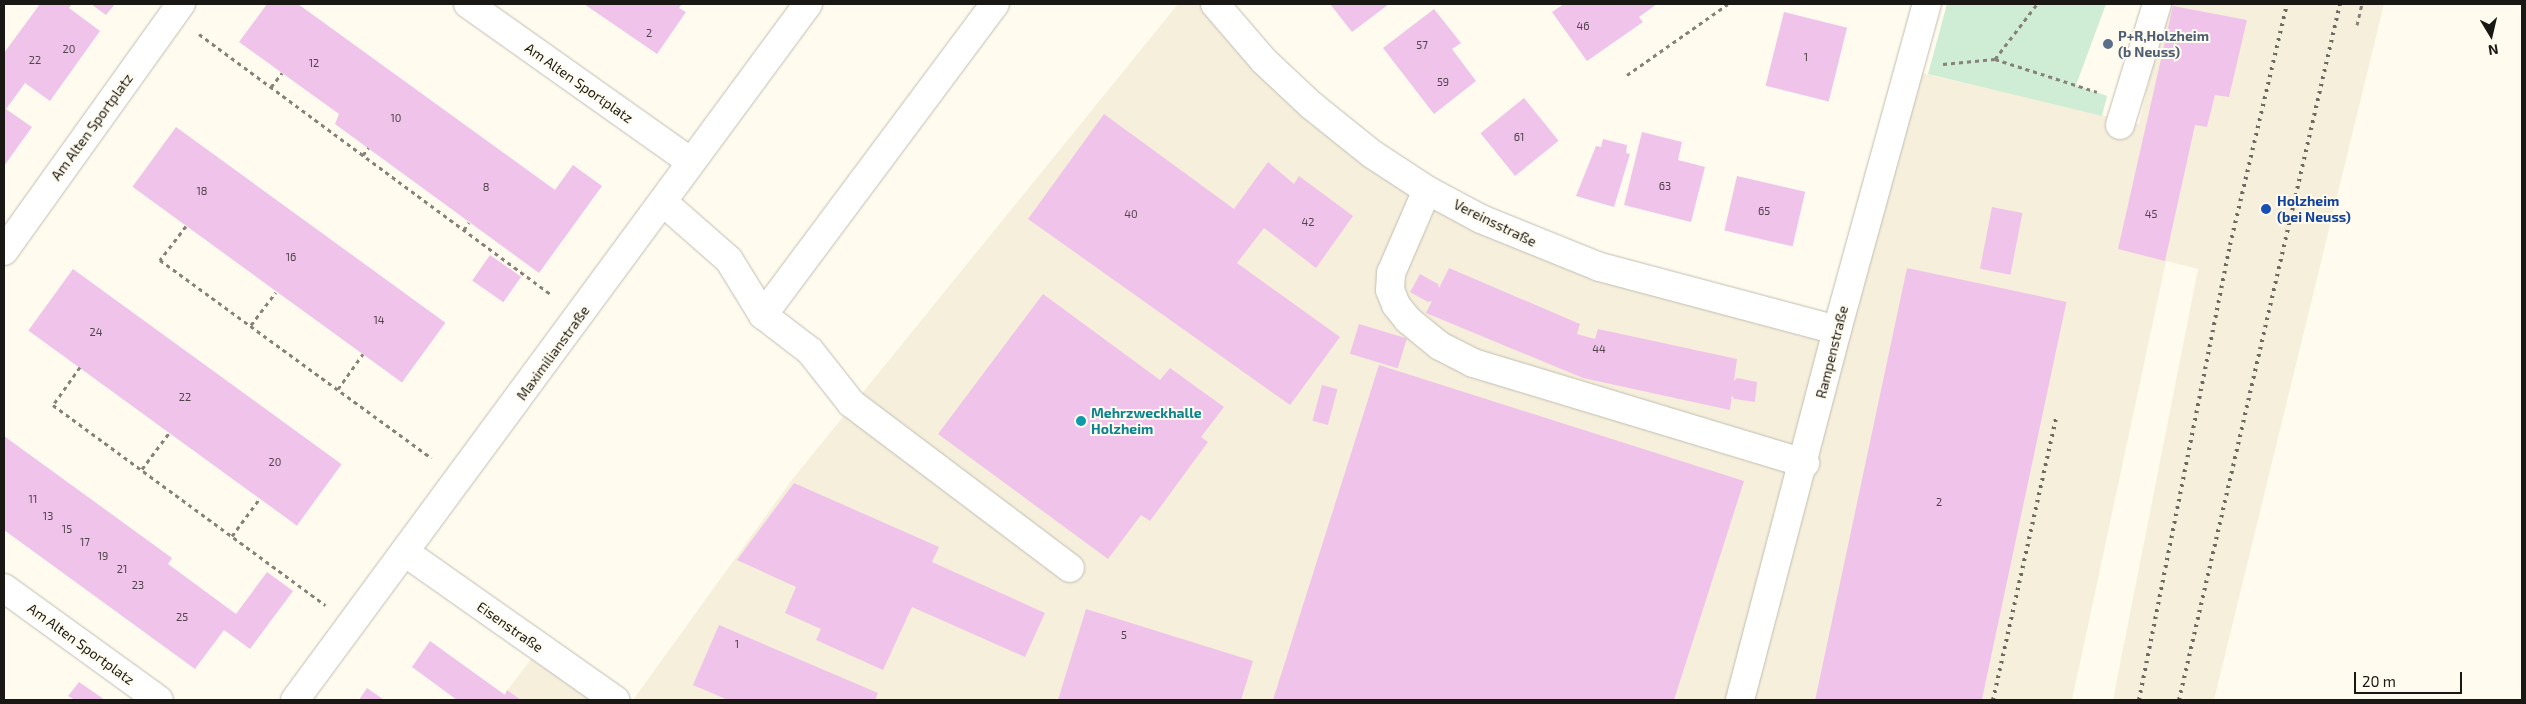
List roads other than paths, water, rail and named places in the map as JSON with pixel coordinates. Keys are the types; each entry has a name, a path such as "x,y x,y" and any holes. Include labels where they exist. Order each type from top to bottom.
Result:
{"street":[{"name":"Am Alten Sportplatz","path":"468,4 691,162"},
{"name":"Maximilianstraße","path":"296,700 461,479 808,4"},
{"path":"764,315 995,4"},
{"name":"Vereinsstraße","path":"1215,4 1264,61 1311,105 1372,154 1427,190 1537,244 1600,267 1837,330"},
{"name":"Rampenstraße","path":"1740,700 1804,462 1837,330 1927,4"},
{"path":"2123,113 2157,4"},
{"name":"Am Alten Sportplatz","path":"4,251 177,9"},
{"path":"1427,190 1391,273 1390,290 1396,305 1408,320 1440,346 1473,363 1804,462"},
{"path":"663,202 729,260 764,315 810,351 851,403 1070,568"},
{"name":"Eisenstraße","path":"406,553 615,700"},
{"name":"Am Alten Sportplatz","path":"4,588 159,700"}],"railway":[{"path":"2139,700 2230,245 2287,4"},
{"path":"2179,700 2340,4"},
{"path":"1993,700 2056,418"}],"place":[{"name":"P+R,Holzheim (b Neuss)","path":"2108,44"},
{"name":"Holzheim (bei Neuss)","path":"2266,209"},
{"name":"Mehrzweckhalle Holzheim","path":"1081,421"}]}
